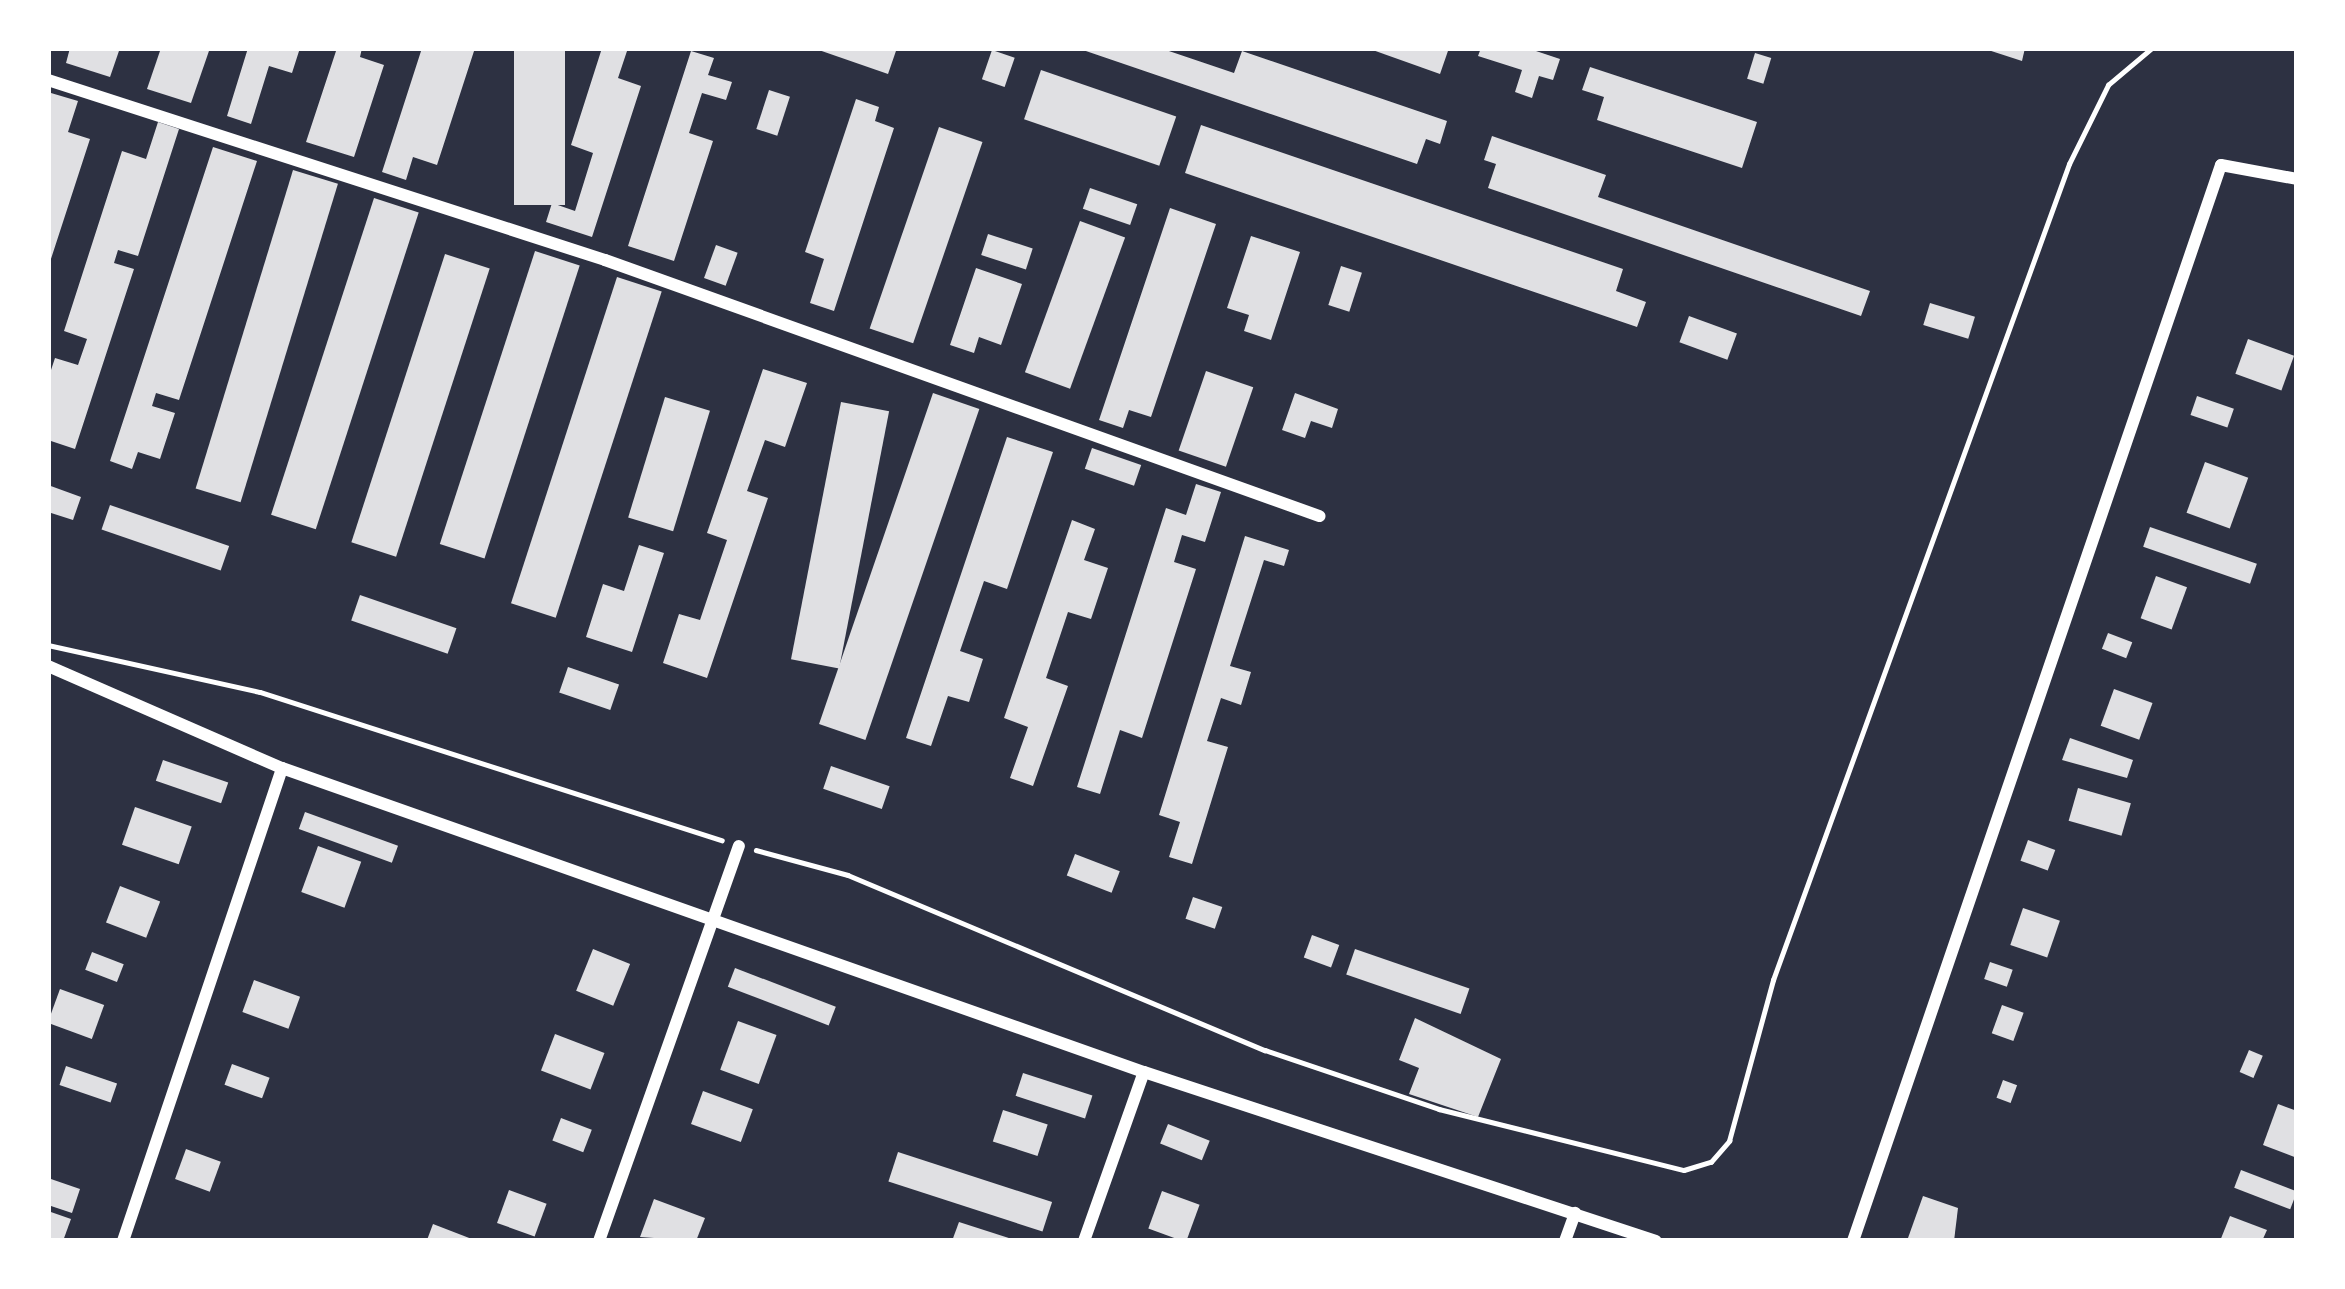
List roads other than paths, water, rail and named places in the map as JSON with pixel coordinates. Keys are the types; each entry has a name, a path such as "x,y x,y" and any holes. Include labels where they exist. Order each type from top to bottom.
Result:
{"street":[{"path":"48,80 604,260 1319,516"},
{"path":"1853,1241 2221,165 2297,178"},
{"path":"48,666 282,768 1144,1072 1656,1241"},
{"path":"123,1241 282,768"},
{"path":"599,1241 709,916 740,846"},
{"path":"1084,1241 1144,1072"},
{"path":"1565,1241 1575,1213"}]}
